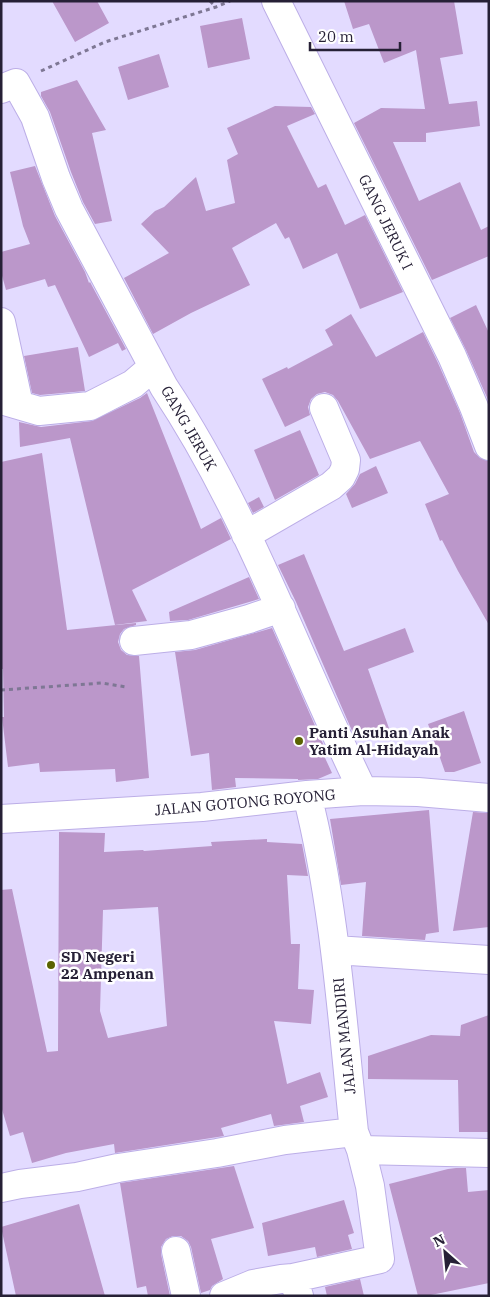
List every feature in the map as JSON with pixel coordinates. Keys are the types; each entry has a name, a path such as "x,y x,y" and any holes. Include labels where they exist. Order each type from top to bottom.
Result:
{"street":[{"name":"GANG JERUK I","path":"276,1 452,356 489,446"},
{"name":"GANG JERUK","path":"9,86 35,117 69,209 153,367 206,457 246,535 363,791"},
{"path":"1,322 10,403 39,411 90,406 133,384 153,367"},
{"path":"246,535 331,486 341,477 346,469 346,460 324,408"},
{"path":"134,641 192,635 281,608"},
{"name":"JALAN GOTONG ROYONG","path":"1,819 202,807 307,795 363,791 418,792 489,798"},
{"name":"JALAN MANDIRI","path":"296,1287 380,1259 370,1186 358,1141 332,920 307,795"},
{"path":"335,950 489,960"},
{"path":"1,1188 77,1177 118,1168 217,1153 285,1140 358,1141 489,1153"},
{"path":"176,1251 186,1296"},
{"path":"224,1296 254,1284 281,1279 296,1287"}],"path":[{"path":"210,1 216,7"},
{"path":"9,86 105,42 230,1"},
{"path":"1,690 102,684 126,687"}],"building":[{"path":"52,1 97,1 109,23 75,42"},
{"path":"344,1 454,1 463,54 440,58 449,104 477,101 480,126 426,133 426,142 393,142 419,201 460,182 481,230 489,226 489,256 432,280 354,123 381,108 425,109 416,50 384,63 369,24 353,29"},
{"path":"242,18 250,59 208,68 200,26"},
{"path":"159,54 169,87 128,100 118,67"},
{"path":"77,80 106,130 92,133 112,221 95,224 83,202 50,112 41,96 41,92"},
{"path":"275,106 311,107 315,114 287,126 318,188 326,184 345,225 365,215 403,292 360,309 337,253 303,269 289,237 285,239 276,223 232,248 250,285 191,313 153,334 124,278 169,253 141,224 155,211 164,207 196,177 206,211 235,203 227,160 238,154 227,128"},
{"path":"35,166 55,216 89,283 126,349 122,351 118,343 89,357 55,285 48,287 45,279 6,290 1,272 1,252 30,244 23,226 10,172"},
{"path":"476,305 489,333 489,402 450,318"},
{"path":"351,314 376,357 423,332 460,413 474,452 480,458 489,461 489,625 442,540 440,541 425,504 449,494 420,441 370,459 338,401 333,395 325,392 317,394 311,399 308,407 310,415 285,427 262,379 287,367 288,369 333,345 325,330"},
{"path":"78,347 85,391 40,395 32,393 24,356"},
{"path":"147,393 201,529 221,518 231,539 132,590 147,621 115,625 70,438 20,447 19,422 41,427 92,421"},
{"path":"300,430 319,475 275,500 254,450"},
{"path":"42,453 67,630 136,623 136,625 124,629 120,634 118,642 121,650 127,655 139,656 149,778 116,782 115,769 40,772 39,763 8,767 2,717 4,717 3,669 1,669 1,462"},
{"path":"376,466 388,493 352,508 346,494 355,484 360,474"},
{"path":"259,497 264,507 253,513 248,503"},
{"path":"304,554 344,651 405,628 414,652 368,669 391,734 356,740 278,565"},
{"path":"249,577 259,599 188,620 170,621 169,612"},
{"path":"272,628 324,746 320,747 332,773 318,779 235,778 236,787 212,790 209,753 191,756 175,652 195,650"},
{"path":"464,711 481,763 454,772 445,772 428,724"},
{"path":"429,810 439,932 426,934 425,940 362,936 366,882 341,885 330,819"},
{"path":"473,812 489,813 489,927 453,931"},
{"path":"59,832 105,833 104,852 212,846 211,842 267,839 267,842 302,844 308,876 287,875 291,944 300,944 298,989 314,990 311,1024 274,1021 287,1084 320,1072 328,1097 300,1106 304,1122 274,1126 271,1114 221,1128 224,1136 115,1153 114,1144 66,1153 32,1163 23,1132 10,1136 1,1106 1,890 12,889 47,1052 58,1051","holes":["158,907 167,1026 108,1038 100,1011 103,910"]},
{"path":"489,1015 489,1132 459,1132 458,1080 368,1079 368,1056 431,1035 460,1036 461,1025"},
{"path":"234,1166 254,1228 211,1239 223,1279 212,1286 210,1290 201,1293 191,1247 188,1241 181,1236 173,1236 166,1239 161,1247 170,1296 148,1296 146,1286 137,1288 120,1183"},
{"path":"456,1168 466,1168 468,1192 489,1190 489,1283 418,1296 389,1184"},
{"path":"344,1200 354,1233 348,1235 352,1249 317,1257 315,1247 268,1256 262,1223"},
{"path":"79,1204 105,1296 16,1296 1,1227"},
{"path":"360,1279 364,1296 327,1296 325,1287"}],"place":[{"name":"Panti Asuhan Anak Yatim Al-Hidayah","path":"299,741"},
{"name":"SD Negeri 22 Ampenan","path":"51,965"}]}
